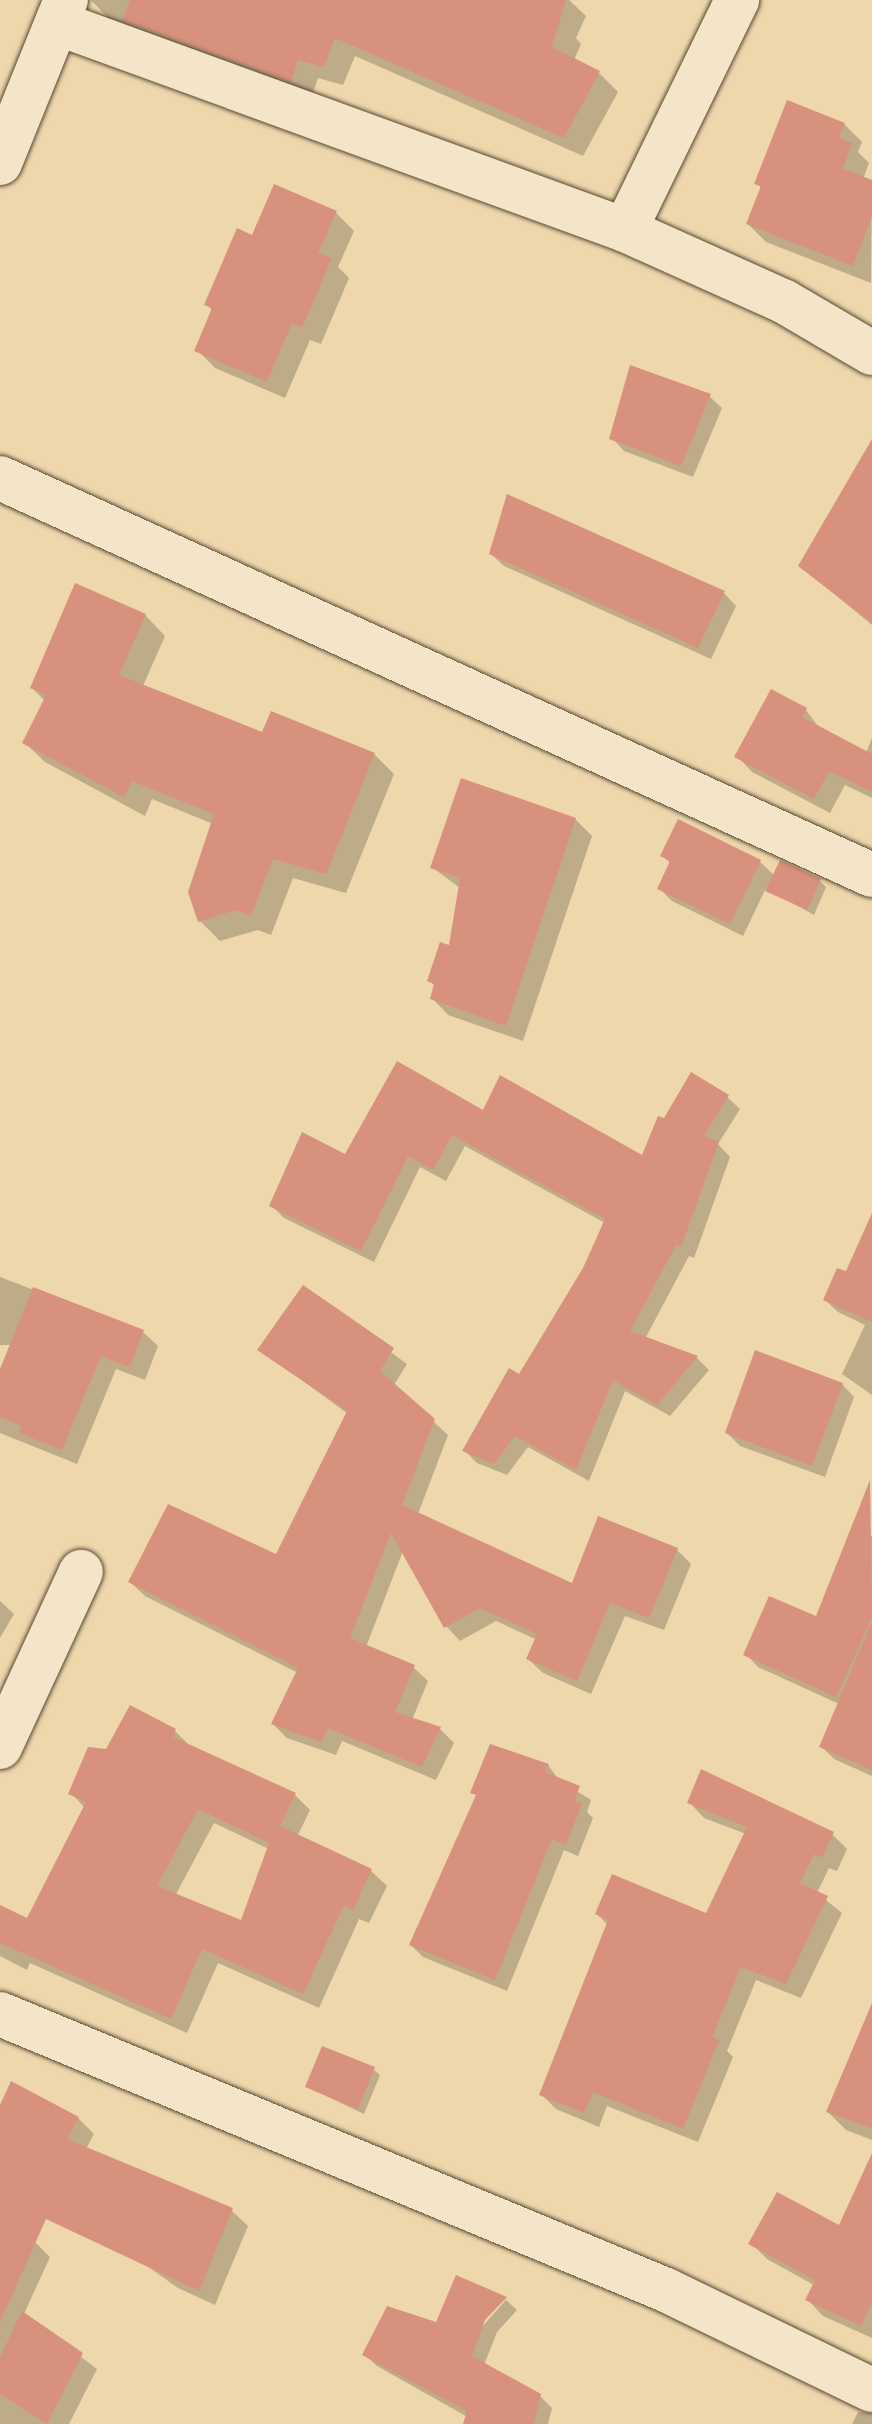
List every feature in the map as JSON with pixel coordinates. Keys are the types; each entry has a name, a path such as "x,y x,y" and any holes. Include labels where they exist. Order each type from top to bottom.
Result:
{"street":[{"path":"625,230 737,0"},
{"path":"0,163 62,12 625,230 785,302 872,353"},
{"path":"0,478 872,875"},
{"path":"0,1747 81,1572"},
{"path":"0,2014 666,2290 872,2390"}],"building":[{"path":"130,0 566,0 552,47 600,71 564,138 335,38 324,67 298,60 291,82 122,20"},
{"path":"787,100 845,123 839,138 852,143 843,169 872,180 872,216 853,266 746,224 761,186 754,184"},
{"path":"274,184 337,211 318,253 332,258 302,328 292,323 267,382 194,351 212,308 204,305 237,228 252,235"},
{"path":"630,365 711,394 681,466 609,439"},
{"path":"872,439 872,623 798,566"},
{"path":"507,494 725,591 698,648 489,554"},
{"path":"75,583 146,614 119,675 262,732 271,711 375,753 326,874 273,859 251,916 236,910 198,922 188,892 214,814 132,781 124,797 22,743 46,695 30,688"},
{"path":"771,689 807,708 802,717 872,754 872,792 829,771 814,799 734,757"},
{"path":"461,778 576,818 506,1026 430,999 434,984 427,981 440,942 449,945 460,878 430,868"},
{"path":"678,819 761,860 730,924 657,889 670,861 660,856"},
{"path":"780,860 821,879 807,910 765,891"},
{"path":"397,1061 483,1110 500,1075 642,1155 658,1116 664,1118 691,1072 729,1095 704,1136 719,1142 681,1247 676,1245 630,1331 698,1356 657,1405 613,1380 576,1470 515,1436 494,1464 462,1451 509,1368 519,1374 583,1268 605,1219 452,1135 433,1170 408,1156 361,1251 269,1206 302,1132 345,1154"},
{"path":"872,1213 872,1322 823,1300 837,1268 846,1271"},
{"path":"303,1285 394,1348 380,1371 435,1419 402,1505 572,1583 598,1516 678,1548 649,1618 610,1603 577,1681 526,1659 537,1634 480,1608 444,1628 391,1533 350,1638 415,1665 395,1712 441,1727 422,1767 328,1728 321,1742 271,1724 298,1668 128,1582 168,1504 276,1554 347,1411 257,1350"},
{"path":"33,1287 144,1330 130,1367 101,1356 62,1450 19,1433 22,1426 0,1417 0,1369"},
{"path":"755,1350 843,1383 812,1466 725,1433"},
{"path":"870,1480 872,1618 836,1697 743,1655 769,1596 816,1616"},
{"path":"872,1622 872,1770 819,1747"},
{"path":"130,1705 176,1729 173,1737 296,1793 280,1826 372,1869 353,1910 344,1905 303,1994 202,1949 171,2019 0,1943 0,1905 27,1918 86,1802 68,1794 88,1747 106,1749","holes":["198,1809 269,1843 241,1920 157,1886"]},
{"path":"490,1744 549,1764 545,1772 580,1786 574,1801 582,1804 566,1845 552,1839 495,1980 409,1945 476,1795 470,1793"},
{"path":"701,1769 834,1832 822,1858 814,1854 800,1883 828,1896 786,1984 741,1967 712,2037 719,2040 683,2129 593,2092 584,2113 539,2095 608,1920 595,1914 612,1874 706,1913 747,1827 687,1803"},
{"path":"872,2003 872,2128 826,2112"},
{"path":"322,2046 375,2067 358,2109 305,2087"},
{"path":"11,2081 79,2117 67,2139 233,2208 199,2291 46,2219 0,2322 0,2105"},
{"path":"872,2153 872,2302 861,2326 805,2300 815,2280 748,2244 777,2192 839,2225"},
{"path":"456,2275 507,2297 485,2320 472,2356 541,2394 534,2424 463,2424 467,2411 362,2355 387,2306 436,2322"},
{"path":"22,2311 83,2353 47,2424 0,2394 0,2357"}]}
